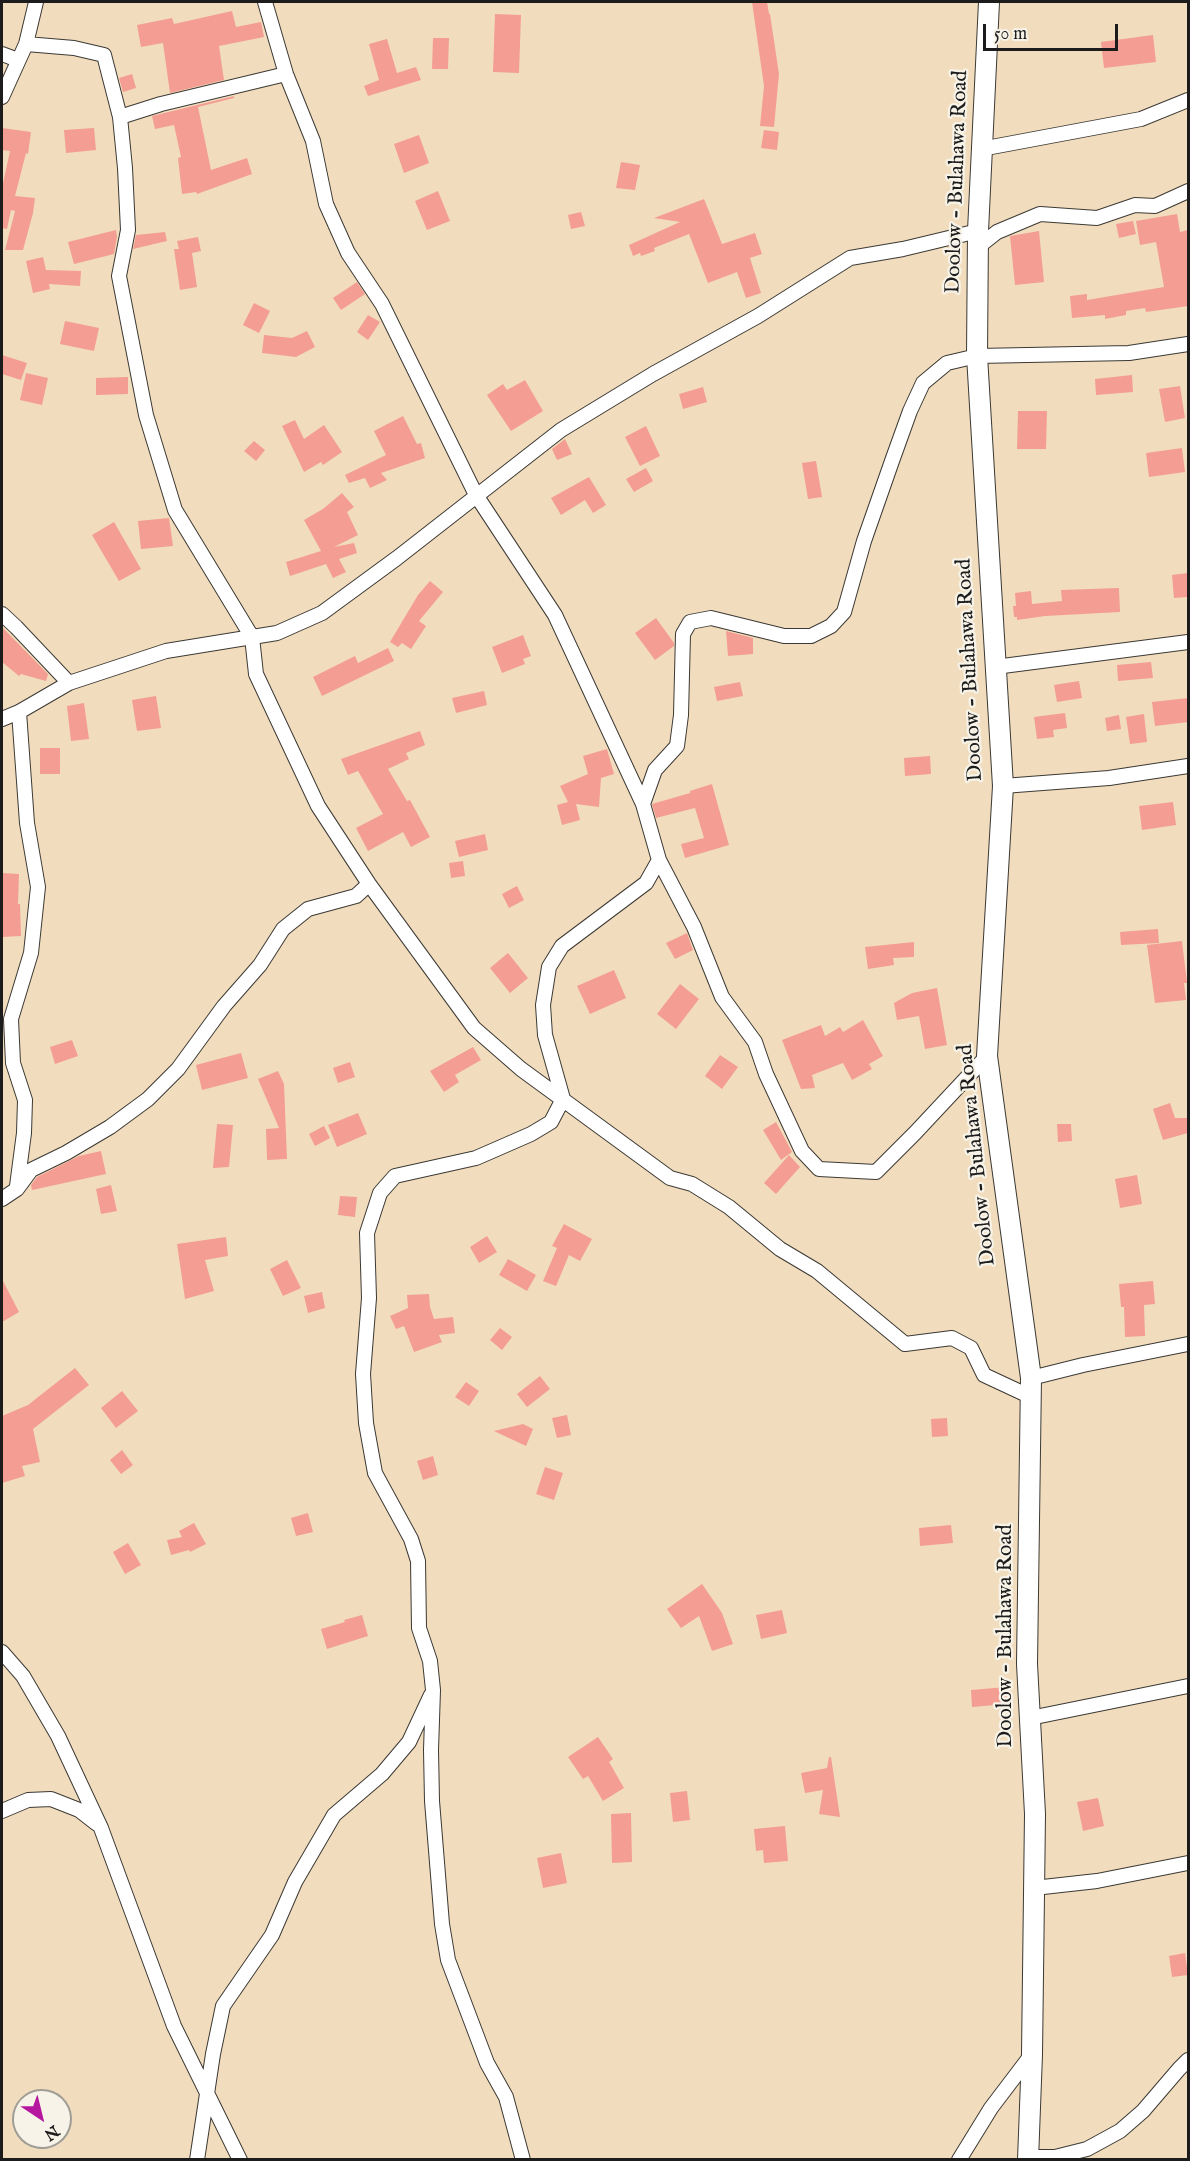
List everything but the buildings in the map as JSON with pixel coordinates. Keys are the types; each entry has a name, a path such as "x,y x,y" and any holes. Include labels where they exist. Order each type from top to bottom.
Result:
{"main road":[{"name":"Doolow - Bulahawa Road","path":"988,2 978,239 977,356 1003,786 987,1056 1030,1387 1027,1664 1035,1814 1032,2054 1028,2158"}],"street":[{"path":"2,97 26,44 36,2"},
{"path":"265,2 286,74 313,141 326,204 348,253 382,304 476,495 555,615 643,804 659,860 694,927 722,997 755,1042 766,1074 802,1151 819,1169 876,1172 987,1056"},
{"path":"26,44 74,48 104,55 120,117 128,230 119,276 146,415 175,510 252,637 256,674 318,806 369,884 474,1028 520,1069 670,1178 692,1184 729,1207 780,1249 817,1271 905,1344 952,1338 971,1348 984,1376 1030,1387 1083,1365 1188,1344"},
{"path":"2,54 18,60"},
{"path":"120,117 161,104 286,74"},
{"path":"981,149 1141,119 1188,100"},
{"path":"2,718 19,712 69,683 166,651 277,633 322,614 561,430 758,316 850,258 978,239 1040,214 1097,218 1135,205 1155,206 1188,191"},
{"path":"643,804 655,770 677,746 681,715 683,634 690,622 711,618 784,636 811,636 831,626 844,612 864,541 891,461 923,383 947,363 977,356 1129,354 1188,344"},
{"path":"2,614 69,683"},
{"path":"996,667 1188,642"},
{"path":"16,1189 24,1133 25,1101 13,1063 11,1019 31,953 38,887 27,823 19,712"},
{"path":"1003,786 1109,778 1188,766"},
{"path":"523,2160 506,2097 487,2063 448,1960 441,1912 432,1801 433,1690 430,1661 419,1628 418,1561 411,1539 375,1473 366,1423 363,1374 369,1298 367,1233 380,1193 395,1176 476,1158 531,1134 551,1122 563,1099 545,1035 543,1005 549,967 562,946 646,883 659,860"},
{"path":"2,1199 16,1189 31,1170 66,1153 110,1127 148,1099 178,1069 224,1006 260,965 283,929 308,909 357,896 369,884"},
{"path":"2,1652 23,1676 52,1726 101,1828 174,2026 240,2160"},
{"path":"1030,1718 1188,1686"},
{"path":"197,2160 223,2006 272,1935 295,1882 334,1815 382,1774 409,1742 433,1690"},
{"path":"2,1811 28,1800 51,1799 79,1810 101,1828"},
{"path":"1034,1888 1097,1881 1188,1863"},
{"path":"959,2160 991,2108 1032,2054"},
{"path":"1028,2158 1055,2157 1087,2149 1120,2131 1143,2111 1188,2061"}]}
